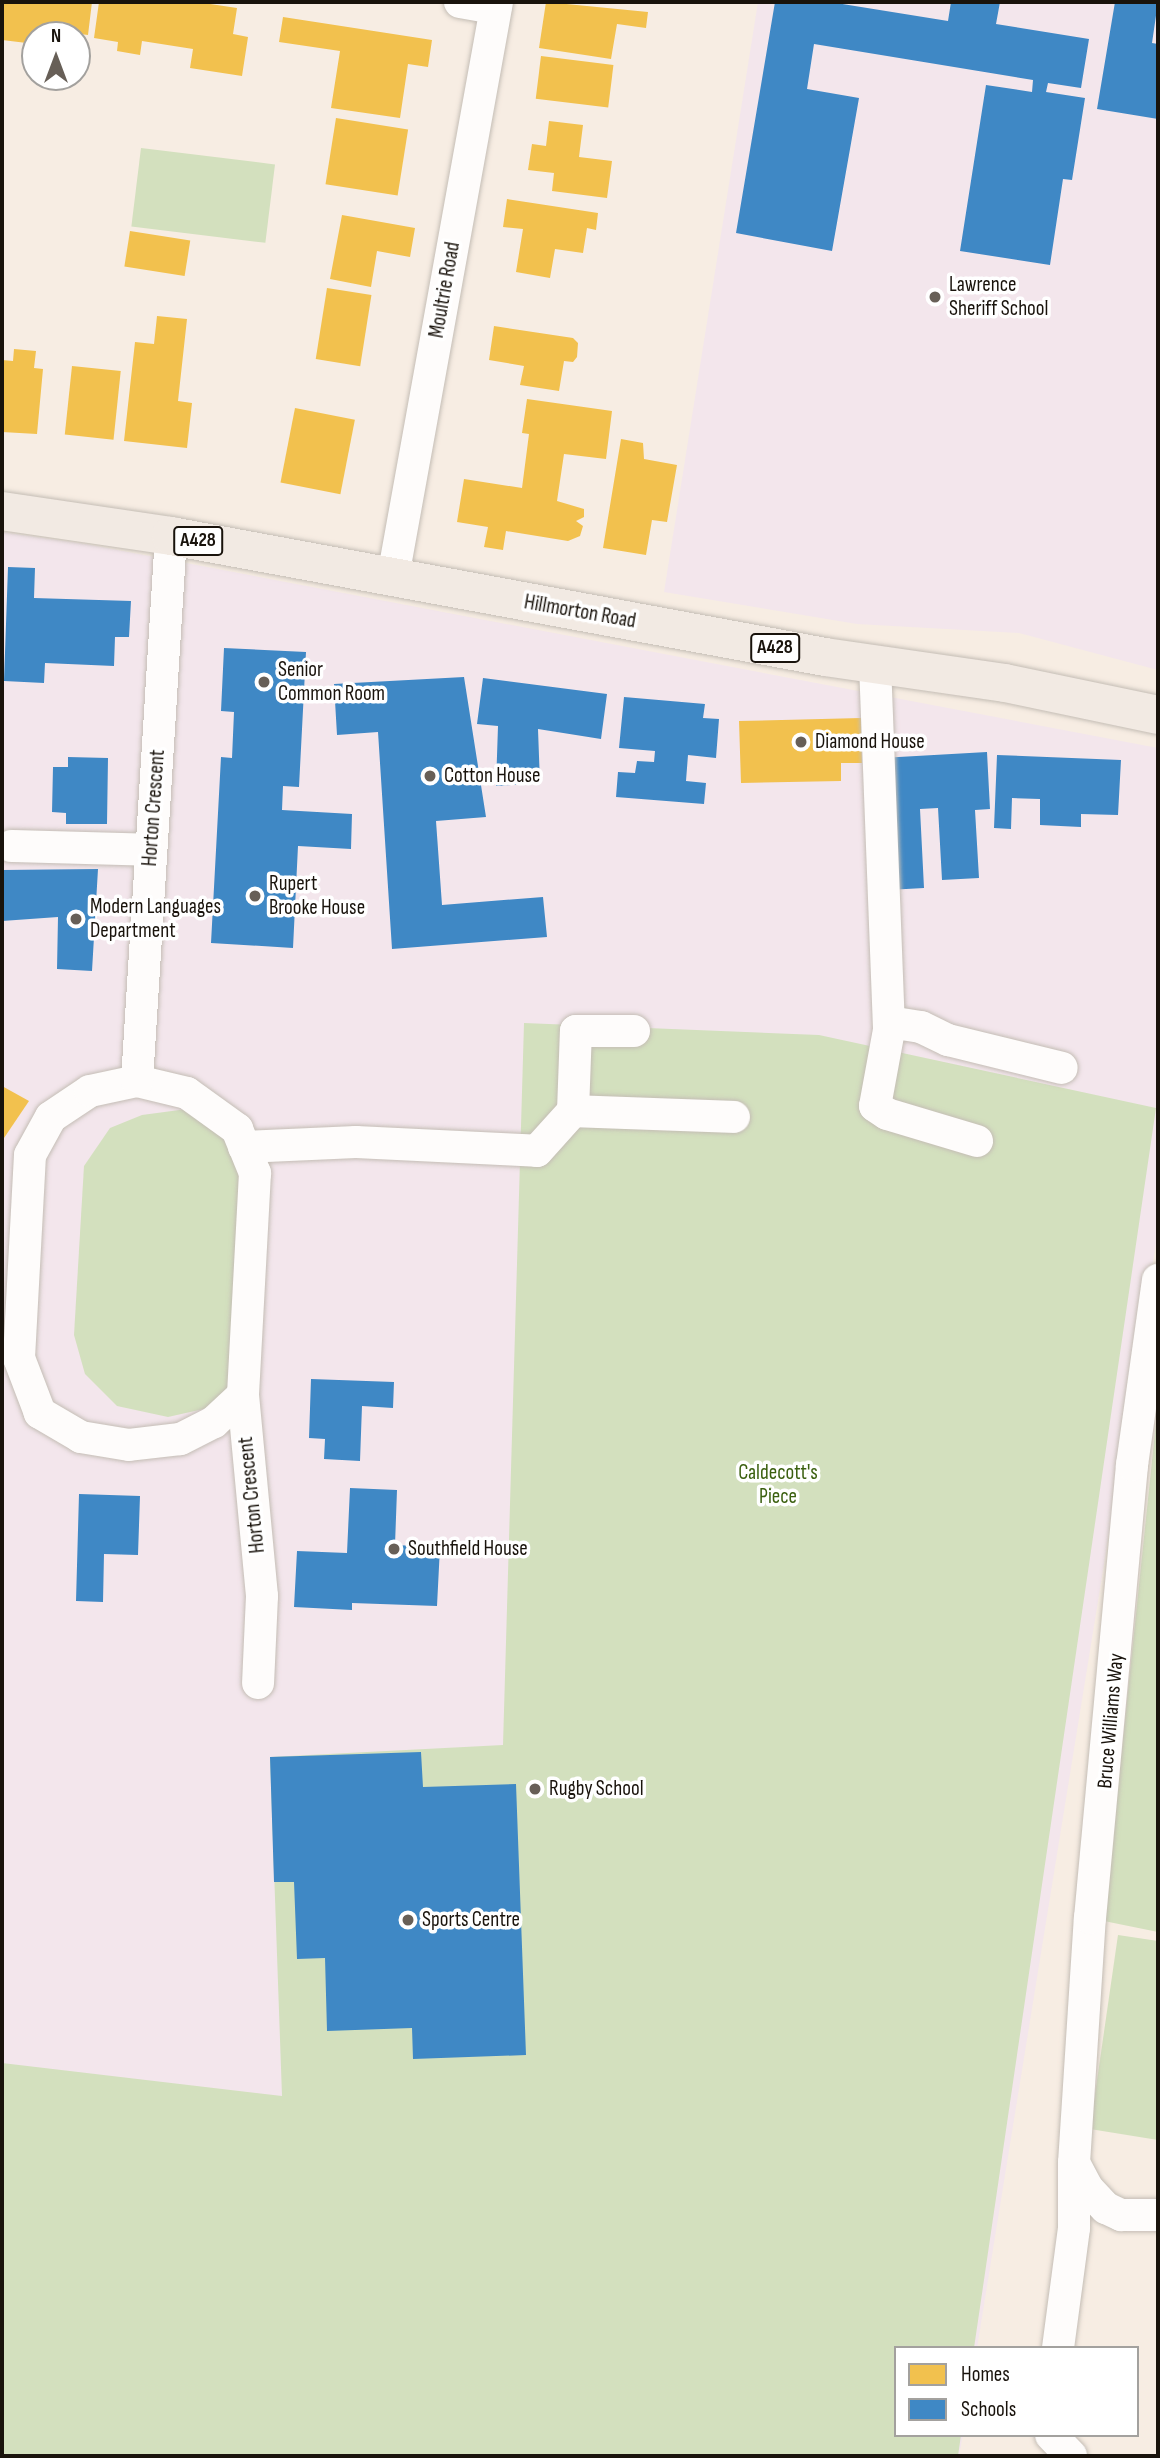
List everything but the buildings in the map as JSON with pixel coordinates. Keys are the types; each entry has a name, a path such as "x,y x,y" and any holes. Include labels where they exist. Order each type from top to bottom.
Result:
{"highway":[{"name":"Hillmorton Road","path":"2,510 170,536 875,664 1005,683 1158,715"}],"street":[{"path":"460,2 496,5"},
{"name":"Moultrie Road","path":"393,578 496,5"},
{"name":"Horton Crescent","path":"137,1081 170,536"},
{"path":"875,664 889,1023 875,1106 977,1141"},
{"path":"11,846 151,850"},
{"path":"889,1023 921,1027 948,1040 1062,1068"},
{"path":"244,1147 356,1142 537,1151 573,1111 576,1031 634,1031"},
{"name":"Horton Crescent","path":"243,1395 214,1422 180,1439 129,1445 81,1437 40,1413 19,1358 14,1219 30,1155 51,1116 90,1091 137,1081 187,1093 237,1129 255,1173 243,1395 262,1596 258,1683"},
{"path":"573,1111 734,1117"},
{"name":"Bruce Williams Way","path":"1058,2346 1074,2228 1074,2164 1090,1918 1132,1472 1158,1280"},
{"path":"1074,2164 1106,2207 1121,2216 1158,2215"},
{"path":"1053,2437 1071,2456"}],"shaded area":[{"name":"Lawrence Sheriff School","path":"758,2 1158,2 1158,670 1019,633 857,624 664,592"},
{"name":"Rugby School","path":"2,532 86,544 1158,748 1158,1231 977,2346 894,2346 894,2437 963,2437 959,2456 2,2456"}],"green space":[{"path":"141,148 275,164 265,243 131,226"},
{"name":"Caldecott's Piece","path":"524,1023 819,1035 1156,1108 974,2346 894,2346 894,2437 961,2437 958,2456 2,2456 2,2063 282,2096 270,1757 503,1745"},
{"path":"187,1109 253,1143 239,1389 208,1408 168,1417 117,1406 85,1374 74,1335 84,1166 110,1128 142,1115"},
{"path":"1158,1403 1158,1932 1104,1921"},
{"path":"1118,1935 1158,1941 1158,2140 1090,2129"}],"place":[{"name":"Lawrence Sheriff School","path":"935,297"},
{"name":"Senior Common Room","path":"264,682"},
{"name":"Diamond House","path":"801,742"},
{"name":"Cotton House","path":"430,776"},
{"name":"Rupert Brooke House","path":"255,896"},
{"name":"Modern Languages Department","path":"76,919"},
{"name":"Southfield House","path":"394,1549"},
{"name":"Rugby School","path":"535,1789"},
{"name":"Sports Centre","path":"408,1920"}]}
